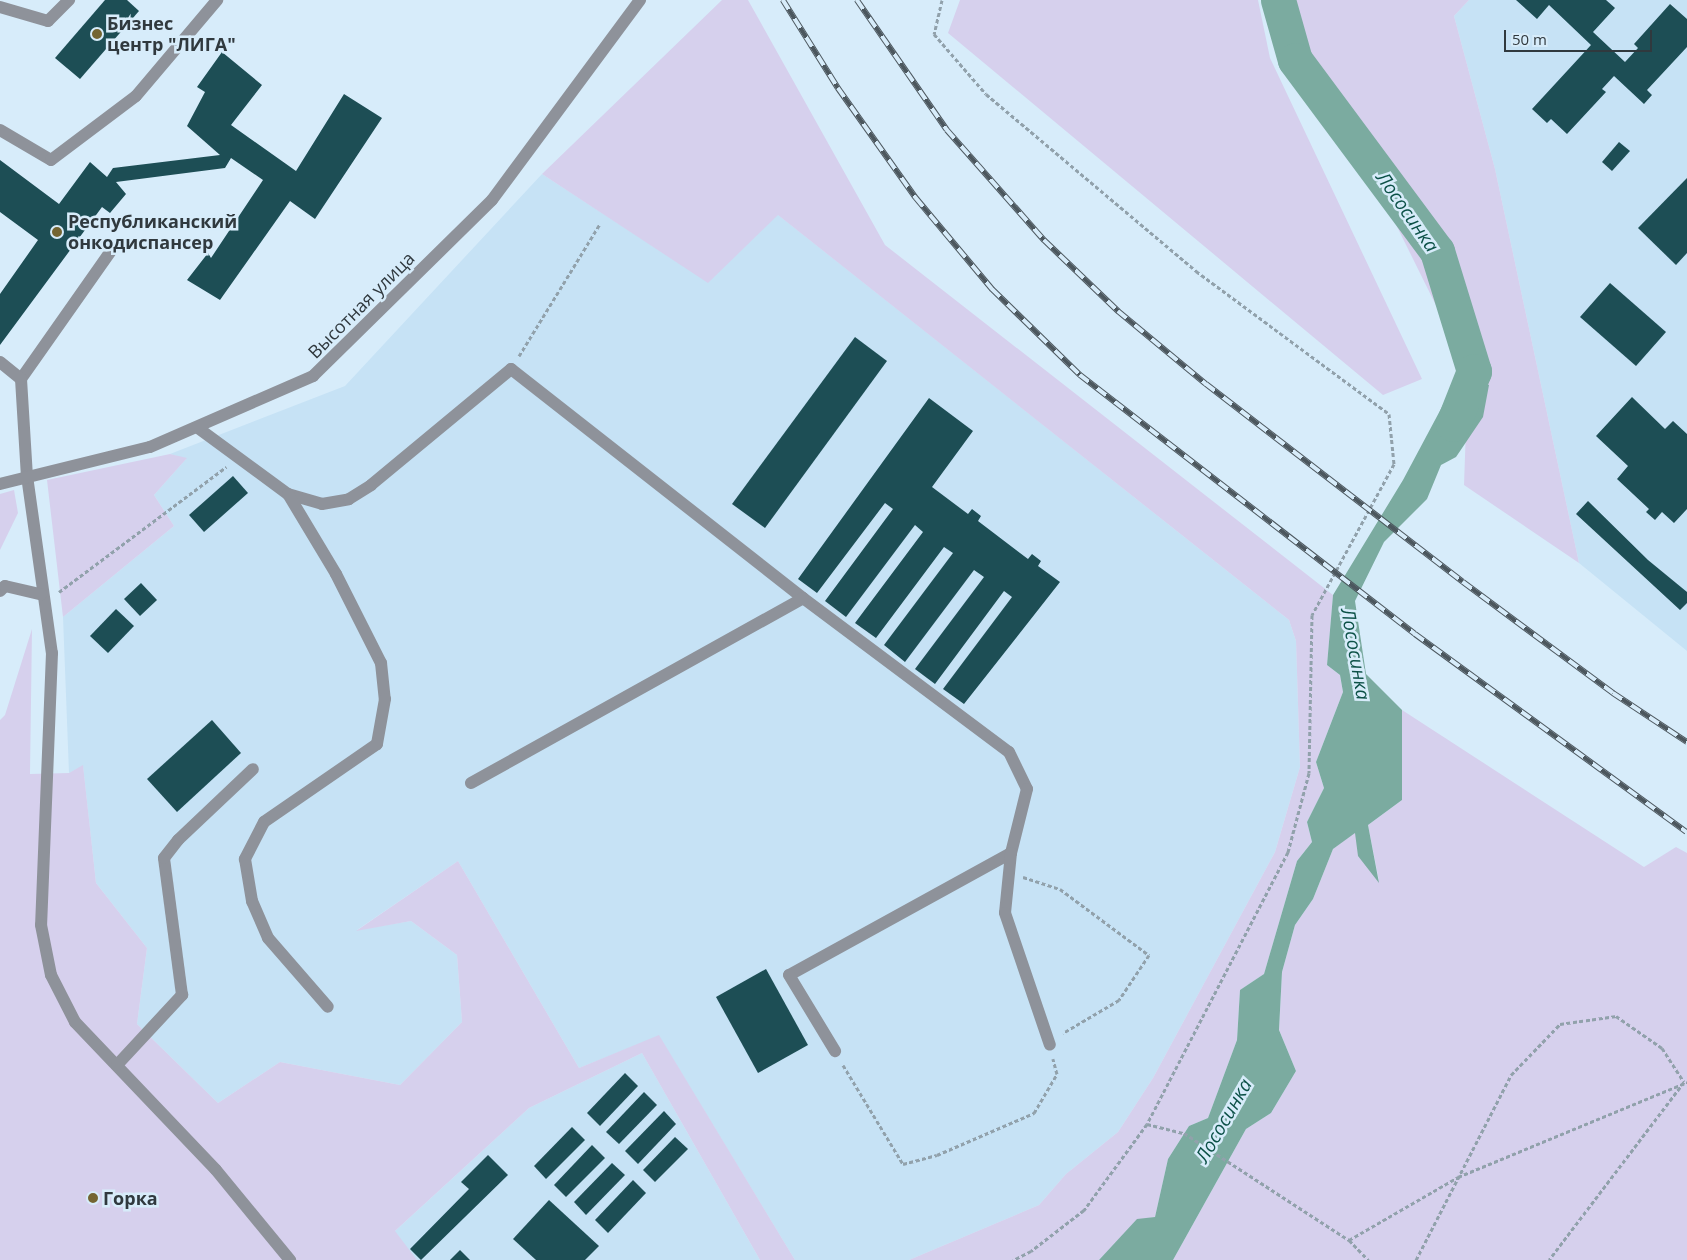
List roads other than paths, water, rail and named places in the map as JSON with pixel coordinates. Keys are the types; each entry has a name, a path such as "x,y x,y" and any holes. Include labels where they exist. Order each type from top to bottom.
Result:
{"lane":[{"path":"0,7 48,21 69,0"},
{"path":"0,130 51,160 136,96 217,0"},
{"name":"Высотная улица","path":"0,484 150,447 198,428 313,376 492,200 640,0"},
{"path":"112,248 22,379 27,476 41,594 52,653 41,925 51,976 75,1022 216,1170 290,1260"},
{"path":"0,362 22,379"},
{"path":"198,428 288,494 322,504 349,499 511,369 803,598 1009,752 1027,789 1006,872 1005,912 1050,1046"},
{"path":"288,494 336,574 381,663 385,699 377,744 264,822 245,859 252,901 268,938 328,1007"},
{"path":"0,591 6,586 41,594"},
{"path":"471,783 803,598"},
{"path":"116,1065 182,995 164,858 178,840 254,769"},
{"path":"835,1051 789,975 1011,853"}],"water":[{"path":"1459,375 1489,385 1483,417 1456,457 1441,465 1427,499 1384,542 1355,601 1366,674 1402,710 1402,800 1368,825 1379,883 1358,856 1355,833 1333,849 1313,899 1295,925 1282,972 1279,1030 1296,1071 1271,1113 1246,1129 1173,1260 1099,1260 1137,1219 1155,1217 1168,1159 1189,1126 1208,1118 1237,1040 1240,990 1264,974 1297,861 1312,842 1307,822 1324,788 1316,762 1343,692 1340,675 1327,665 1333,595 1403,480"}],"waterway":[{"name":"Лососинка","path":"1278,0 1295,60 1437,251 1474,371 1453,424"}],"railway":[{"path":"783,0 838,88 916,198 992,289 1080,375 1415,634 1687,832"},
{"path":"857,0 947,130 1044,240 1118,311 1206,384 1463,582 1613,693 1687,742"}],"place":[{"name":"Бизнес центр \"ЛИГА\"","path":"97,34"},
{"name":"Республиканский онкодиспансер","path":"57,232"},
{"name":"Горка","path":"93,1198"}]}
